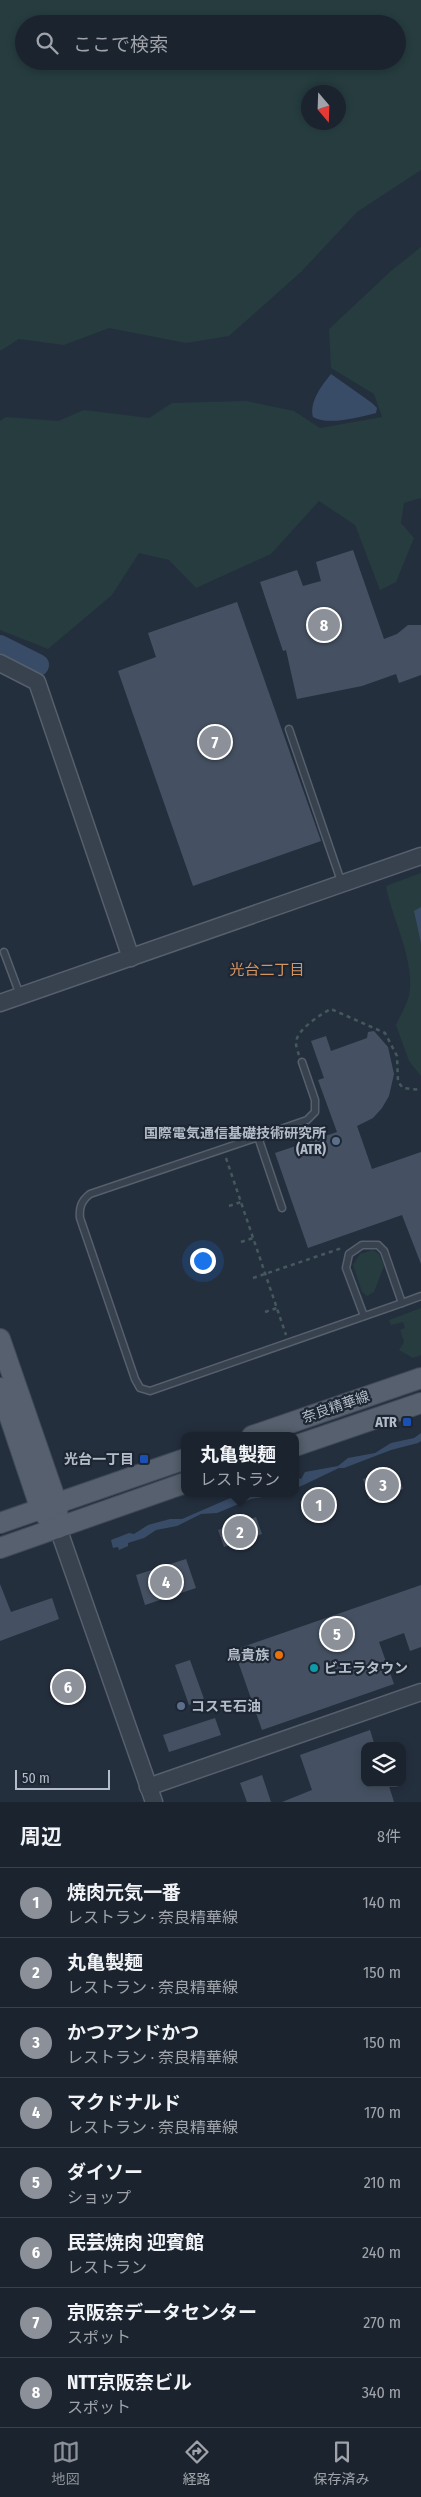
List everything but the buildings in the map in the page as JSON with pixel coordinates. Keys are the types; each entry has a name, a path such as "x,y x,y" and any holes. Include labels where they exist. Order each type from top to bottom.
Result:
{"main road":[{"path":"0,1339 49,1507"},
{"name":"奈良精華線","path":"264,1432 421,1378"},
{"path":"0,1388 58,1528"},
{"name":"奈良精華線","path":"299,1445 421,1403"},
{"path":"0,1523 181,1460"},
{"path":"0,1548 181,1485"}],"street":[{"path":"0,663 37,682 131,958"},
{"path":"0,1003 343,885 421,856"},
{"path":"58,1528 151,1794 421,1692"}],"lane":[{"path":"289,729 343,885"},
{"path":"4,952 20,996"},
{"path":"302,1062 315,1100 315,1112 307,1120 90,1194 84,1199 79,1211 80,1218 135,1379 140,1388 150,1391 421,1296"},
{"path":"258,1137 282,1208"},
{"path":"364,1316 346,1268 349,1254 362,1245 378,1244 384,1251 402,1303"}],"path":[{"path":"302,1062 297,1039 315,1018 331,1008 385,1033 397,1056 398,1082 404,1088 421,1090"},
{"path":"222,1148 289,1343"},
{"path":"228,1206 240,1202"},
{"path":"241,1242 253,1238"},
{"path":"253,1278 346,1247 356,1249"},
{"path":"265,1312 277,1308"}],"green space":[{"path":"0,0 421,0 421,170 357,212 301,272 229,336 186,343 109,328 64,345 19,339 0,351"},
{"path":"421,247 421,498 404,503 401,523 414,538 396,582 380,590 355,525 319,501 271,554 196,588 169,560 139,553 112,595 48,649 0,630 0,421 6,417 58,421 84,410 149,418 172,403 246,401 294,411 320,428 382,417 374,394 331,368 329,329 391,271"},
{"path":"421,873 421,1076 409,1061 396,1025 409,996 409,969 386,886"},
{"path":"373,1250 379,1254 384,1266 374,1292 367,1296 362,1292 353,1265 360,1254"},
{"path":"421,1308 421,1355 413,1358 399,1350 404,1342 400,1330 405,1328 403,1322 391,1325 389,1320"}],"water":[{"path":"331,374 372,403 377,408 376,413 335,421 320,420 313,417 313,406 320,388"},
{"path":"421,907 421,943 414,911"},
{"path":"421,1433 421,1441 418,1443 391,1450 344,1468 339,1468 299,1487 299,1478 301,1479 305,1472 338,1466 348,1458 375,1453 391,1443 414,1438"},
{"path":"233,1497 262,1497 251,1499 217,1513 201,1514 177,1526 156,1530 144,1538 128,1543 128,1546 119,1550 118,1547 113,1548 111,1540 129,1533 134,1534 148,1525 170,1519 182,1519"}],"waterway":[{"path":"0,646 38,665"}],"place":[{"name":"NTT京阪奈ビル","path":"324,625"},
{"name":"京阪奈データセンター","path":"215,742"},
{"name":"国際電気通信基礎技術研究所 (ATR)","path":"336,1141"},
{"name":"ATR","path":"407,1422"},
{"name":"光台一丁目","path":"144,1459"},
{"name":"かつアンドかつ","path":"383,1485"},
{"name":"焼肉元気一番","path":"319,1505"},
{"name":"丸亀製麺","path":"240,1532"},
{"name":"マクドナルド","path":"166,1582"},
{"name":"ダイソー","path":"337,1634"},
{"name":"鳥貴族","path":"279,1655"},
{"name":"ビエラタウン","path":"314,1668"},
{"name":"民芸焼肉 迎賓館","path":"68,1687"},
{"name":"コスモ石油","path":"181,1706"}],"district":[{"name":"光台二丁目","path":"267,970"}]}
